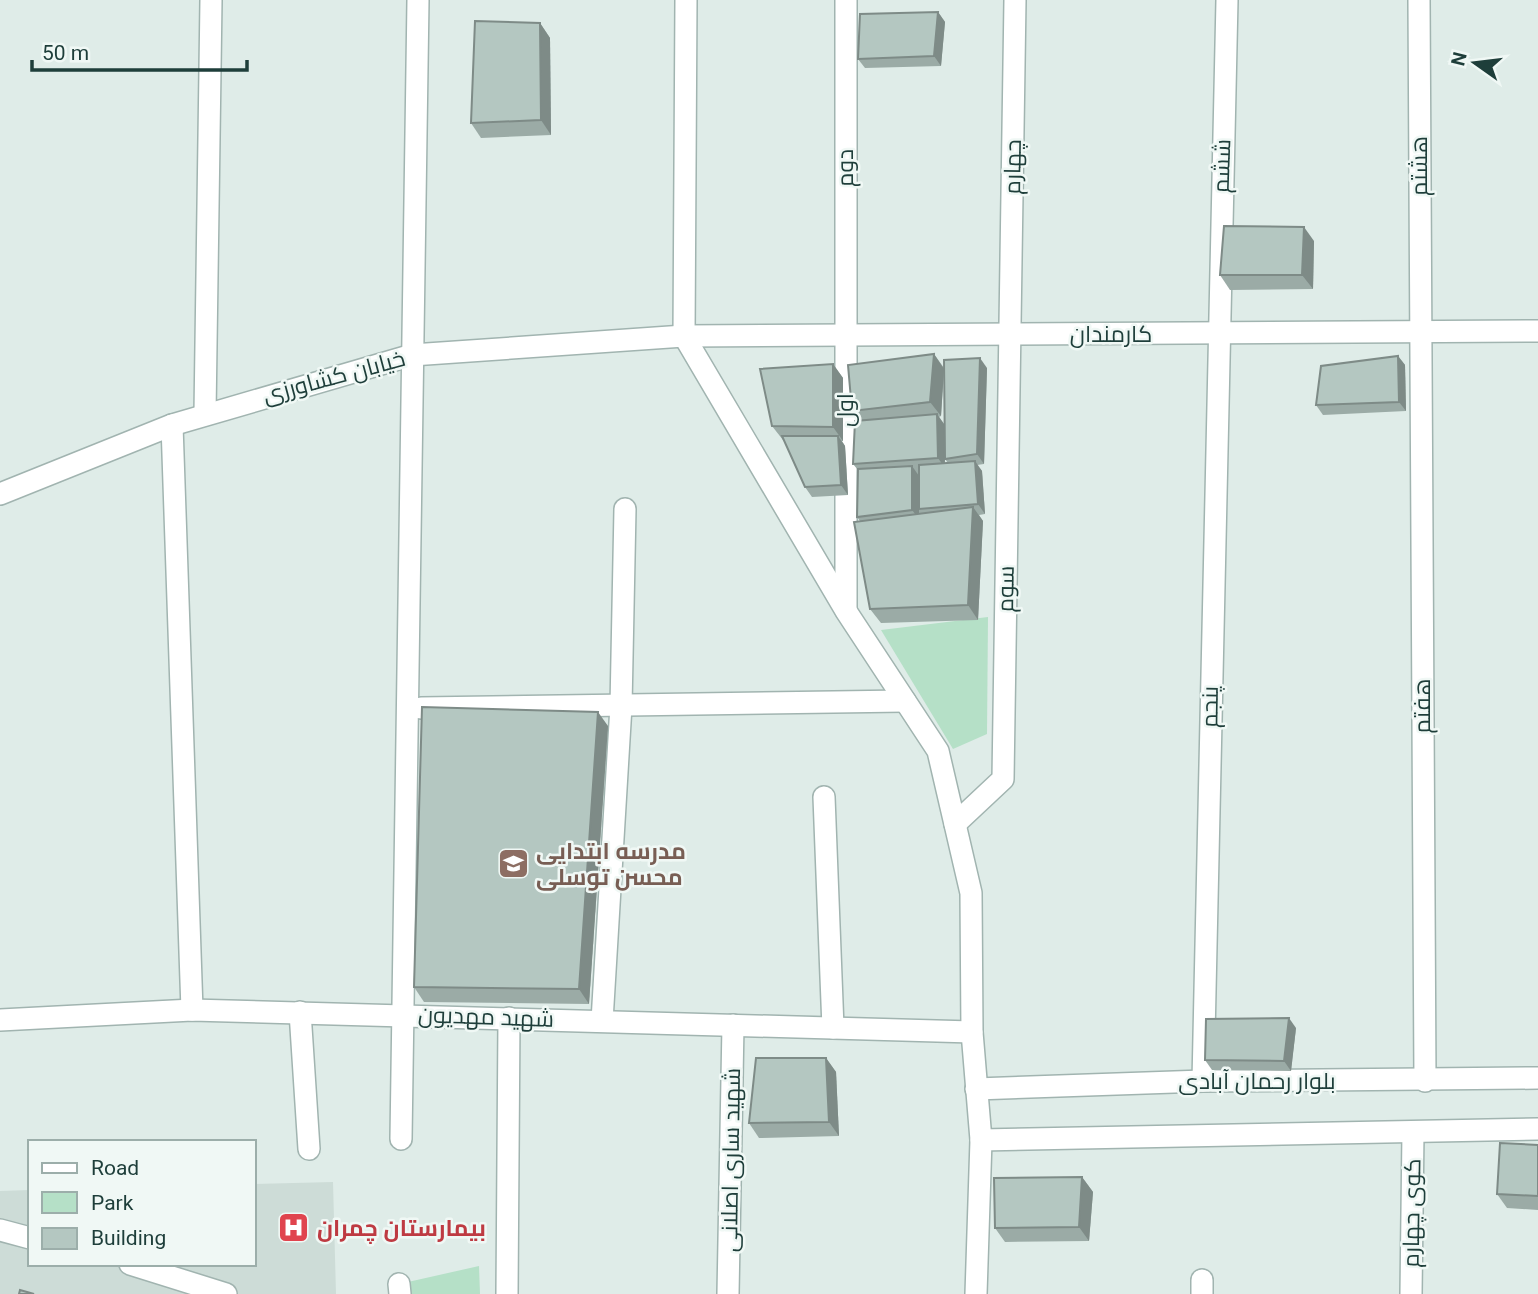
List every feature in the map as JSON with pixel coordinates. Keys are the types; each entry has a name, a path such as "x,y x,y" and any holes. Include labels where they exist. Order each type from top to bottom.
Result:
{"street":[{"path":"205,414 211,0"},
{"path":"401,1139 418,0"},
{"path":"686,0 684,337 846,611 938,751 971,894 972,1032 981,1140 976,1294"},
{"name":"دوم","path":"845,335 846,0"},
{"name":"چهارم","path":"1011,334 1015,0"},
{"name":"ششم","path":"1218,333 1227,0"},
{"name":"هشتم","path":"1419,0 1419,332"},
{"name":"کارمندان","path":"684,337 1538,331"},
{"name":"هفتم","path":"1419,332 1425,1081"},
{"name":"پنجم","path":"1203,1081 1218,333"},
{"name":"سوم","path":"955,824 1003,779 1011,334"},
{"name":"اول","path":"845,335 846,611"},
{"name":"خیابان کشاورزی","path":"0,495 172,425 412,355 684,337"},
{"path":"172,425 192,1010"},
{"path":"602,1021 621,706 625,509"},
{"path":"406,708 905,701"},
{"path":"824,797 833,1028"},
{"name":"شهید مهدیون","path":"0,1020 192,1010 972,1032"},
{"path":"300,1012 309,1149"},
{"path":"507,1294 509,1018"},
{"name":"شهید ساری اصلانی","path":"728,1294 733,1025"},
{"name":"بلوار رحمان آبادی","path":"976,1089 1203,1081 1538,1078"},
{"path":"981,1140 1538,1129"},
{"name":"کوی چهارم","path":"1411,1294 1413,1132"},
{"path":"0,1230 28,1237"},
{"path":"136,1266 226,1294"}],"shaded area":[{"name":"بیمارستان چمران","path":"333,1182 336,1294 0,1294 0,1191 28,1190 28,1266 256,1266 256,1184"}],"green space":[{"path":"988,617 987,734 953,749 881,630"},
{"path":"479,1266 480,1294 400,1294 399,1284"}],"building":[{"path":"938,12 934,56 858,59 860,14"},
{"path":"475,21 540,23 541,120 471,123"},
{"path":"1224,226 1304,227 1302,275 1220,275"},
{"path":"934,354 930,402 852,411 848,365"},
{"path":"1398,356 1399,402 1316,405 1321,366"},
{"path":"980,358 977,454 945,459 944,360"},
{"path":"833,364 833,427 772,426 760,369"},
{"path":"937,414 938,458 853,464 855,421"},
{"path":"782,436 838,436 841,485 805,487"},
{"path":"975,461 978,504 919,509 919,465"},
{"path":"912,466 912,510 857,517 858,469"},
{"path":"973,507 968,605 870,609 854,522"},
{"name":"مدرسه ابتدایی محسن توسلی","path":"422,707 598,712 579,989 414,987"},
{"path":"1289,1018 1284,1061 1205,1060 1206,1019"},
{"path":"756,1058 826,1058 829,1122 749,1123"},
{"path":"1500,1143 1538,1145 1538,1196 1497,1194"},
{"path":"1082,1177 1079,1227 995,1228 994,1178"}],"place":[{"name":"مدرسه ابتدایی محسن توسلی","path":"513,864"},
{"name":"بیمارستان چمران","path":"294,1228"}]}
